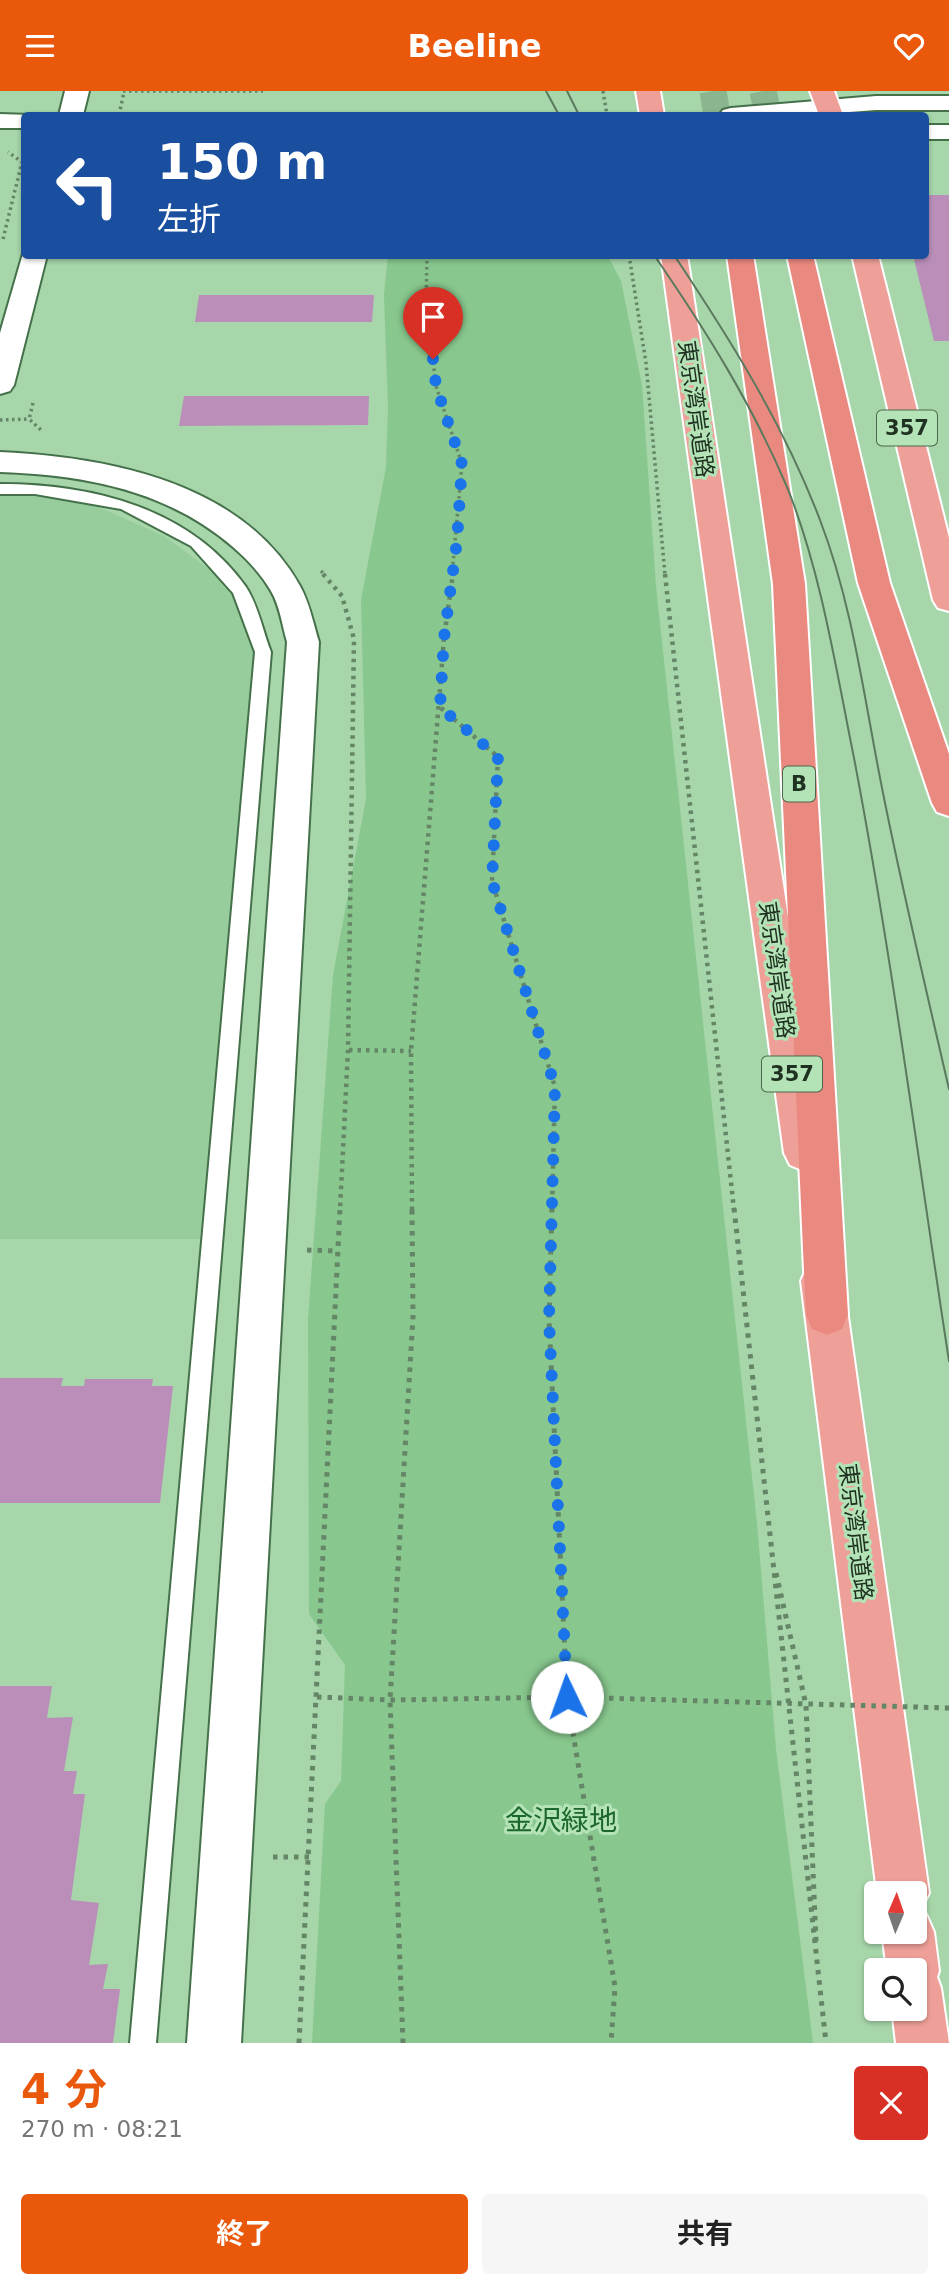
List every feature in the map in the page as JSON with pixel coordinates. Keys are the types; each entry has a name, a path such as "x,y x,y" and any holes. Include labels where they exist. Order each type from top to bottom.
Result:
{"highway":[{"path":"648,91 652,112"},
{"name":"東京湾岸道路","path":"675,259 827,1315 901,1881"},
{"name":"B","path":"741,259 789,584 827,1315"},
{"path":"801,259 874,583 949,803"},
{"name":"357","path":"866,259 949,600"},
{"path":"919,2021 922,2043"}],"street":[{"path":"72,112 76,91"},
{"path":"757,112 827,104 949,103"},
{"path":"929,132 949,132"},
{"path":"0,385 33,259"},
{"path":"0,462 41,463 86,469 161,489 203,510 248,540 283,583 303,642 214,2043"}],"lane":[{"path":"0,489 35,489 125,506 196,542 240,591 263,652 143,2043"}],"path":[{"path":"120,112 123,92 263,91"},
{"path":"603,91 606,112"},
{"path":"12,121 2,147 21,161"},
{"path":"0,250 21,170"},
{"path":"403,2043 390,1700 413,1317 411,1051 444,638 457,541 462,464 436,386 426,304 427,259"},
{"path":"630,259 646,363 673,660 826,2043"},
{"path":"0,420 29,419"},
{"path":"440,707 498,757 492,881 555,1087 549,1320 567,1697 615,1987 611,2043"},
{"path":"348,1050 411,1051"},
{"path":"771,1552 806,1705 818,1985"},
{"path":"317,1697 390,1700 567,1697 949,1708"}],"shaded area":[{"path":"0,494 22,494 96,506 164,536 232,586 261,656 200,1239 0,1239"}],"green space":[{"name":"金沢緑地","path":"388,259 610,259 621,281 642,385 656,586 757,1523 776,1749 813,2043 312,2043 325,1804 341,1781 345,1665 309,1614 308,1319 333,975 366,799 361,600 386,467 388,406 384,294"}],"building":[{"path":"929,195 949,195 949,341 934,341 914,259 929,259"},
{"path":"199,295 374,295 372,322 195,322"},
{"path":"184,396 369,396 368,425 179,426"},
{"path":"0,1378 63,1378 61,1386 84,1386 85,1379 153,1379 152,1386 173,1386 160,1503 0,1503"},
{"path":"0,1686 52,1686 47,1718 73,1717 64,1771 77,1771 73,1794 85,1794 71,1900 99,1903 89,1965 108,1964 103,1989 120,1989 113,2043 0,2043"}],"tunnel":[{"path":"713,91 716,112"},
{"path":"763,91 767,112"}],"tram line":[{"path":"546,91 557,112"},
{"path":"567,91 578,112"},
{"path":"657,259 709,339 759,426 787,487 809,552 834,655 881,908 949,1361"},
{"path":"677,259 773,417 806,485 831,553 849,619 898,864 949,1089"}],"route":[{"path":"433,359 436,386 462,464 457,541 444,638 440,707 498,757 492,881 555,1087 549,1320 567,1697"}]}
